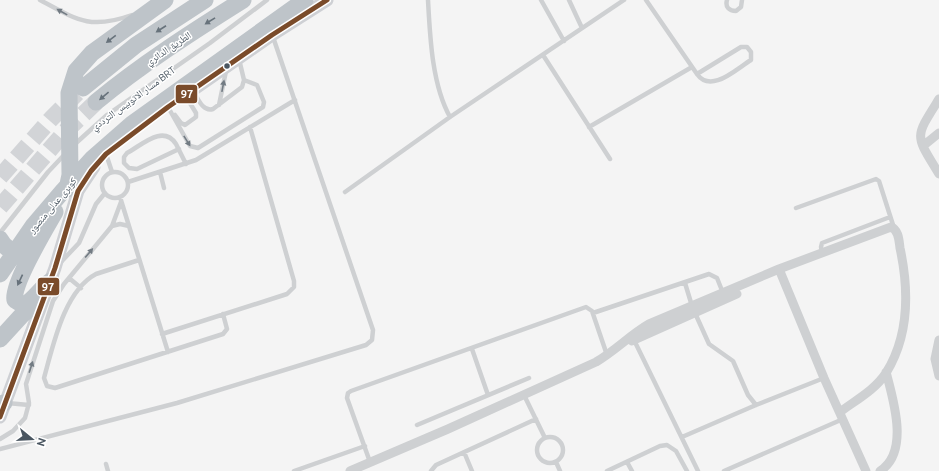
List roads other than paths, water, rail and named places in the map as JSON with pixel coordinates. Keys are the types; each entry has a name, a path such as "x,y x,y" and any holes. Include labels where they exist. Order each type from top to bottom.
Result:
{"highway":[{"name":"الطريق الدائري","path":"83,88 131,49 205,0"},
{"name":"الطريق الدائري","path":"96,102 130,74 243,0"},
{"name":"كوبرى عدلى منصور","path":"0,274 33,226 92,159 132,124 305,0"},
{"path":"50,281 40,289 29,303 23,305 15,300 15,291 36,247 65,194 69,182 69,93 76,71 92,53 159,4"},
{"path":"0,239 7,248 15,252 24,252 36,247"},
{"path":"0,339 50,281"}],"main road":[{"path":"1,408 50,281 78,191 88,176 106,154 189,93 272,35 327,0"}],"street":[{"path":"939,99 920,131 920,139 923,146 939,174"},
{"path":"923,146 939,133"},
{"path":"350,471 524,395 607,355 622,344 632,334 649,324 694,309 822,253 885,228 894,228 897,233 904,267 905,314 900,336 886,372 874,386 841,416"},
{"path":"622,344 634,340 723,293 782,270"},
{"path":"782,270 824,378 866,471"},
{"path":"939,340 935,359 939,376"},
{"path":"881,471 891,457 898,428 895,406 886,372"}],"lane":[{"path":"40,0 71,17 96,23 118,20 159,4"},
{"name":"مسار الاتوبيس الترددي BRT","path":"0,233 48,172 92,128 107,115 210,43 267,0"},
{"path":"428,0 438,86 445,108 450,117"},
{"path":"541,0 564,41"},
{"path":"569,0 582,28"},
{"path":"345,192 450,117 624,0"},
{"path":"646,0 701,80 712,83 751,60 751,52 748,47 741,47 697,74"},
{"path":"727,0 729,10 736,11 741,7 742,0"},
{"path":"0,449 177,403 366,345 370,342 373,336 373,330 272,35"},
{"path":"543,55 610,159"},
{"path":"189,93 206,110 211,110 219,105 240,89 244,80 239,59"},
{"path":"589,127 692,67"},
{"path":"219,105 226,68"},
{"path":"169,109 190,146 198,148 263,107 264,102 256,85 244,80"},
{"path":"169,109 184,124 195,119 196,114 189,93"},
{"path":"128,182 186,164 202,156 295,100"},
{"path":"162,334 287,294 292,290 294,284 250,127"},
{"path":"179,149 137,169 129,168 124,163 124,157 127,153 156,136 169,137 174,141 179,149 186,164"},
{"path":"106,154 112,172"},
{"path":"0,439 13,431 24,420 29,404 26,391 26,381 53,301 69,278 112,226 121,200 127,191 128,182 122,174 112,172 106,176 102,183 105,193 110,198 121,200"},
{"path":"160,172 164,188"},
{"path":"796,208 874,178 879,181 894,228"},
{"path":"50,281 79,244 96,204 105,193"},
{"path":"121,200 168,352"},
{"path":"822,253 822,243 890,217"},
{"path":"112,226 120,224 129,226"},
{"path":"139,260 96,274 81,288 70,302 62,319 44,378 47,386 55,388 223,334 227,327 223,314"},
{"path":"593,313 709,274 714,275 717,278 723,293"},
{"path":"69,278 81,288"},
{"path":"685,283 709,344 733,361 748,395 756,405"},
{"path":"370,462 347,398 349,392 584,308 589,308 593,313 607,355"},
{"path":"634,340 698,471"},
{"path":"472,349 488,395"},
{"path":"417,425 529,378"},
{"path":"682,437 824,378"},
{"path":"524,395 544,438"},
{"path":"1,408 29,404"},
{"path":"724,471 841,416"},
{"path":"431,471 436,465 536,419"},
{"path":"544,438 556,438 563,446 562,457 556,462 545,462 537,454 539,443 544,438"},
{"path":"607,471 660,446 667,445 676,451 686,471"},
{"path":"294,471 365,446"},
{"path":"464,452 472,471"},
{"path":"556,462 560,471"},
{"path":"627,462 632,471"},
{"path":"106,464 108,471"}],"tunnel":[{"path":"0,177 51,119 77,93"},
{"path":"0,207 65,132 96,102"}]}
